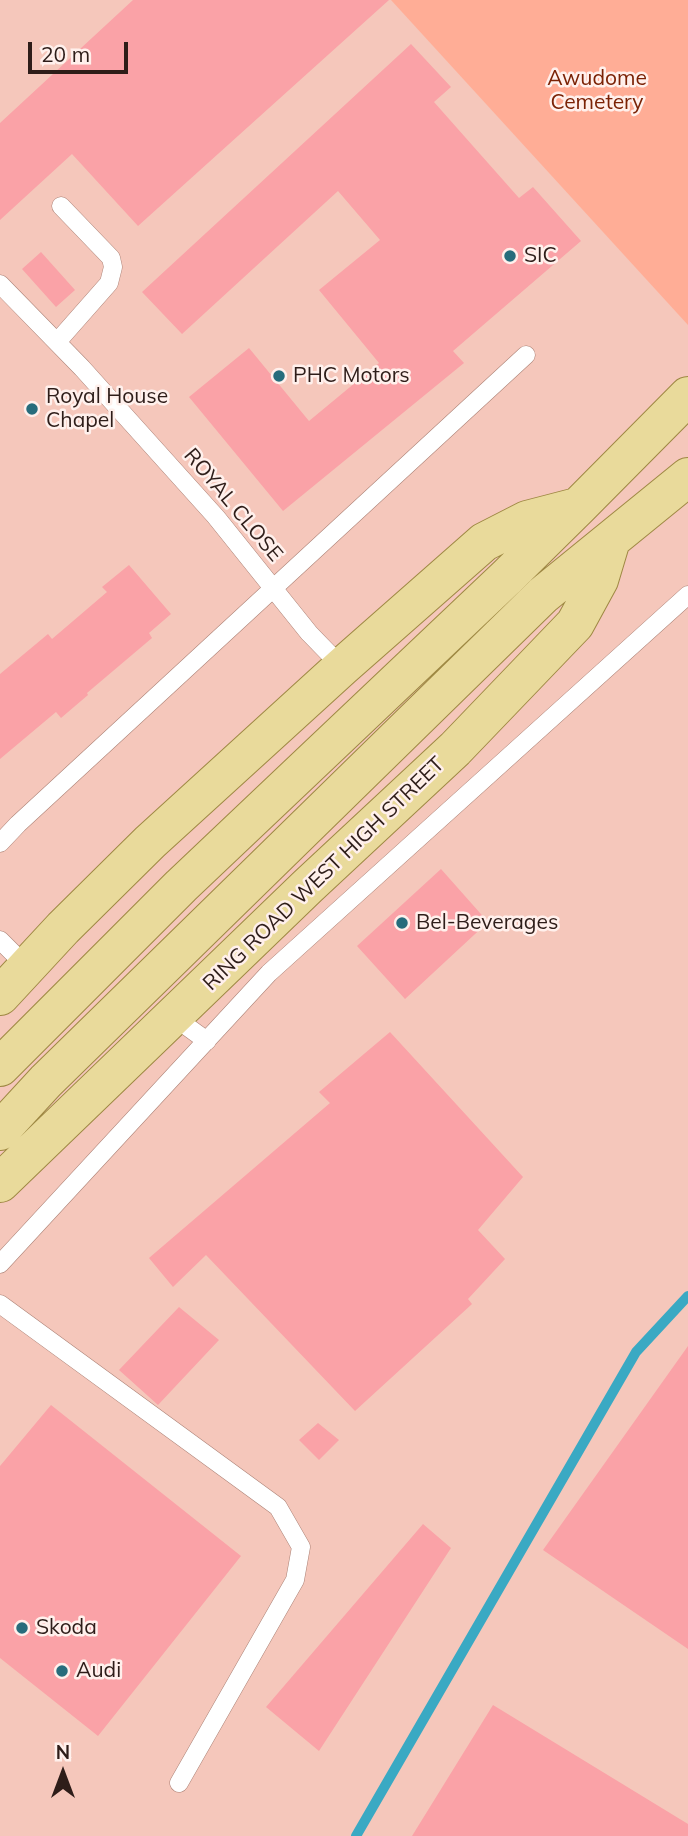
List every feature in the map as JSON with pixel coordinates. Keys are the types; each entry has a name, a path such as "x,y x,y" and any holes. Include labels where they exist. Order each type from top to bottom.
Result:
{"main road":[{"path":"0,1067 181,886 507,577 688,396"},
{"path":"0,1131 46,1082 543,595 688,477"},
{"path":"0,996 63,928 150,842 484,542 527,520 579,506"},
{"name":"RING ROAD WEST HIGH STREET","path":"0,1184 455,749 575,624 599,580 612,539"}],"lane":[{"path":"57,342 110,283 113,267 111,258 61,206"},
{"name":"ROYAL CLOSE","path":"0,284 57,342 216,517 309,633 342,667"},
{"path":"0,843 526,355"},
{"path":"0,1264 270,973 688,595"},
{"path":"0,940 27,968"},
{"path":"174,1017 207,1041"},
{"path":"0,1304 278,1507 301,1547 295,1580 179,1783"}],"green space":[{"name":"Awudome Cemetery","path":"391,0 688,0 688,325"}],"building":[{"path":"133,0 389,0 138,226 72,154 0,220 0,123"},
{"path":"411,44 451,87 434,102 519,198 533,187 581,241 453,351 464,363 283,511 189,397 249,348 309,421 379,363 319,290 380,240 338,191 182,334 142,292"},
{"path":"41,252 75,290 56,307 22,269"},
{"path":"129,565 171,614 149,633 152,638 61,718 56,712 0,759 0,674 48,634 52,639 107,592 102,587"},
{"path":"441,869 488,922 405,999 357,946"},
{"path":"390,1032 523,1177 478,1230 505,1259 468,1299 472,1304 355,1411 206,1255 173,1287 149,1258 330,1103 319,1092"},
{"path":"179,1307 219,1340 158,1405 119,1370"},
{"path":"688,1346 688,1649 543,1550"},
{"path":"51,1405 241,1556 98,1736 0,1658 0,1466"},
{"path":"318,1423 339,1440 319,1460 299,1440"},
{"path":"423,1524 451,1548 319,1751 266,1707"},
{"path":"493,1705 688,1824 688,1836 412,1836"}],"waterway":[{"path":"356,1836 636,1352 688,1296"}],"place":[{"name":"SIC","path":"510,256"},
{"name":"PHC Motors","path":"279,376"},
{"name":"Royal House Chapel","path":"32,409"},
{"name":"Bel-Beverages","path":"402,923"},
{"name":"Skoda","path":"22,1628"},
{"name":"Audi","path":"62,1671"}]}
